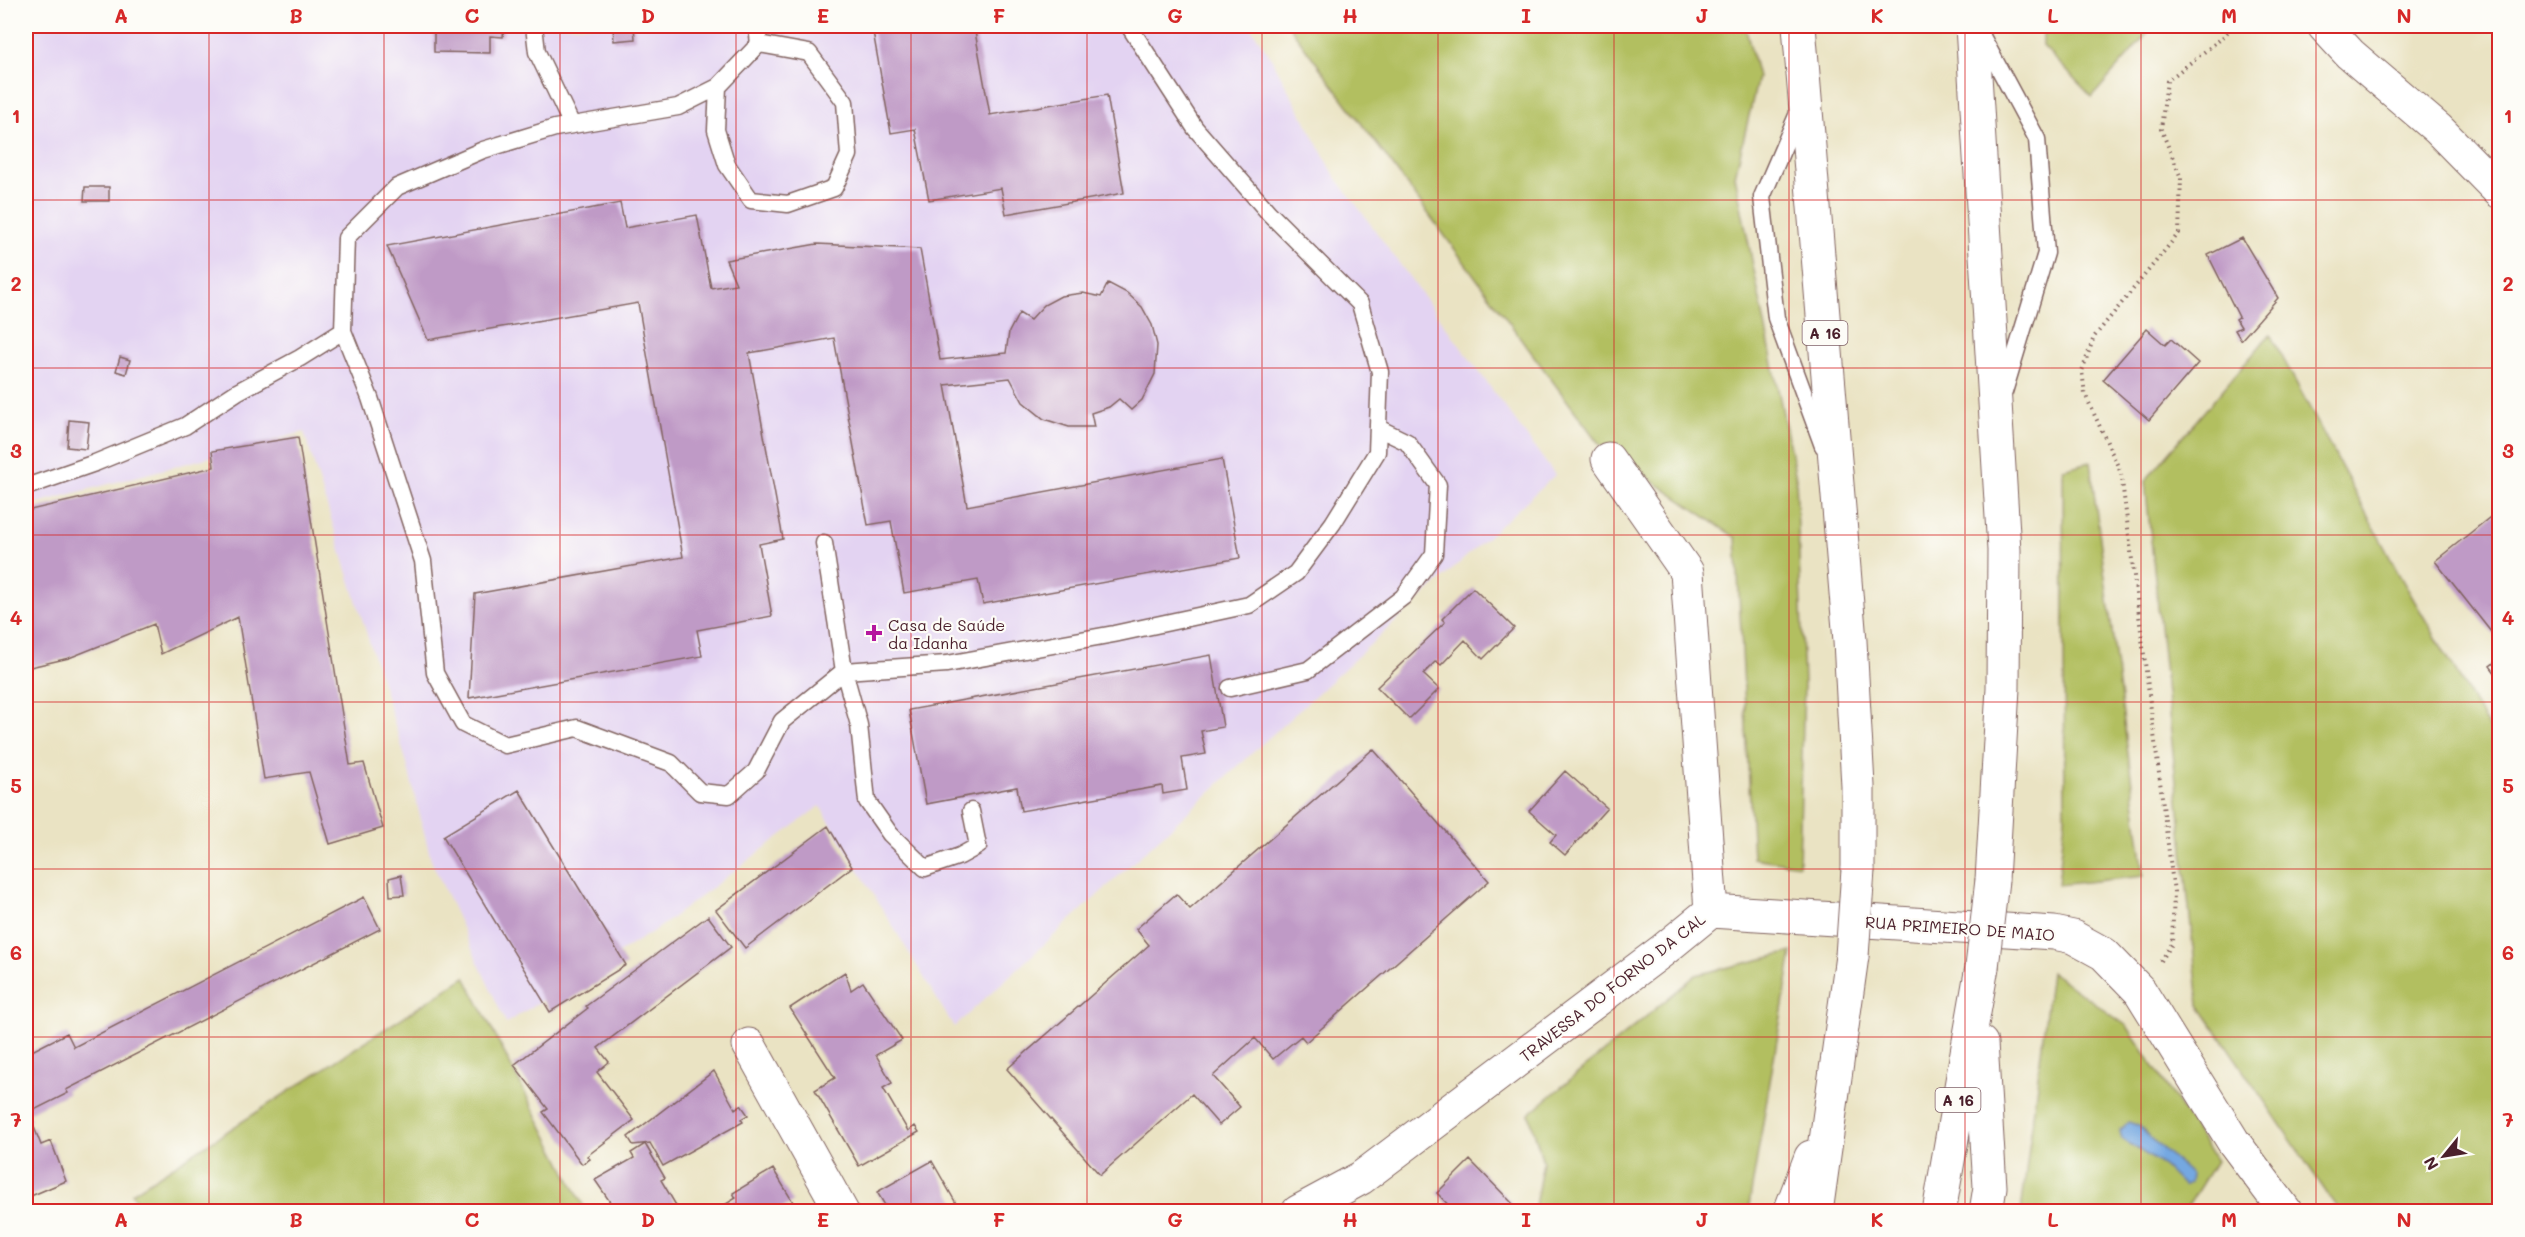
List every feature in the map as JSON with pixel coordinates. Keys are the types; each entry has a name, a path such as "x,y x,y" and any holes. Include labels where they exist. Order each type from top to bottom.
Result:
{"main road":[{"path":"1790,26 1805,77"},
{"name":"A 16","path":"1799,26 1850,641 1858,786 1858,870 1852,956 1816,1212"},
{"name":"A 16","path":"1939,1212 1979,978 1992,880 2003,677 2004,550 1972,26"},
{"path":"2324,26 2350,54 2438,129 2499,192"},
{"name":"TRAVESSA DO FORNO DA CAL","path":"1298,1212 1361,1178 1711,912 1687,572 1608,459"},
{"name":"RUA PRIMEIRO DE MAIO","path":"1711,912 2054,933 2073,937 2104,954 2140,991 2233,1141 2286,1212"},
{"path":"1979,978 1990,1187 1986,1212"},
{"path":"748,1045 842,1212"},
{"path":"1790,1212 1832,1102"}],"lane":[{"path":"534,26 537,52 572,125"},
{"path":"757,26 759,44 718,87 678,107 572,125 483,150 397,187 346,238 343,331 370,398 423,561 435,673 463,724 505,745 577,728 672,763 700,792 729,795 756,771 782,720 844,671 947,664 1114,634 1248,605 1296,573 1333,523 1377,452 1380,372 1360,304 1269,213 1195,129 1129,26"},
{"path":"1976,26 2037,139 2046,253 1997,413"},
{"path":"718,87 716,130 727,165 751,200 788,204 834,188 849,155 845,102 809,53 759,44"},
{"path":"1805,77 1762,197 1776,318 1837,486"},
{"path":"26,487 95,463 185,426 237,392 300,358 343,331"},
{"path":"1230,688 1308,670 1403,597 1434,554 1438,485 1407,442 1378,428"},
{"path":"824,543 844,671 859,725 867,801 890,834 925,868 960,856 978,846 971,811"}],"path":[{"path":"2140,991 2172,944 2174,892 2121,473 2085,394 2082,370 2094,337 2179,233 2181,178 2161,129 2167,81 2222,38 2233,26"}],"shaded area":[{"name":"Casa de Saúde da Idanha","path":"26,26 1250,26 1270,56 1335,176 1555,475 954,1027 820,806 660,927 506,1023 431,860 406,760 304,432 26,506"}],"green space":[{"path":"1289,26 1745,26 1758,77 1735,176 1796,478 1804,684 1799,865 1753,858 1736,538 1600,445"},
{"path":"2043,26 2154,26 2092,97 2043,46"},
{"path":"2270,334 2401,578 2499,745 2499,1211 2339,1211 2199,1005 2145,481"},
{"path":"2090,462 2144,876 2058,885 2065,817 2063,469"},
{"path":"1792,952 1748,1211 1534,1211 1543,1162 1529,1114 1696,975"},
{"path":"2051,972 2127,1026 2216,1161 2185,1211 2021,1212"},
{"path":"465,977 586,1211 142,1211 132,1193"}],"water":[{"path":"2128,1122 2137,1125 2191,1175 2190,1182 2184,1186 2164,1166 2122,1139 2120,1131"}],"building":[{"path":"434,26 504,26 503,37 490,36 490,53 434,52"},
{"path":"613,26 634,26 635,39 614,41"},
{"path":"872,26 974,26 990,115 1107,95 1124,193 1006,214 1001,188 929,200 915,129 891,133"},
{"path":"85,187 109,187 109,201 84,201"},
{"path":"620,203 625,228 697,215 711,288 736,284 726,260 817,244 920,249 940,360 1006,353 1009,332 1019,313 1030,320 1044,305 1061,296 1083,293 1101,297 1108,283 1127,293 1142,307 1152,325 1157,345 1155,374 1142,400 1131,410 1119,399 1109,407 1091,413 1094,427 1069,427 1044,419 1023,402 1010,378 945,385 967,506 1222,459 1240,558 983,604 978,580 904,593 891,521 868,525 834,338 749,353 783,539 759,544 772,616 697,630 702,656 469,698 475,594 683,557 638,303 428,340 387,246"},
{"path":"2242,238 2278,298 2241,340 2235,330 2241,327 2236,319 2239,317 2208,255"},
{"path":"2147,329 2165,345 2171,339 2198,363 2149,420 2103,380"},
{"path":"120,357 130,360 126,374 116,371"},
{"path":"69,420 89,422 86,449 67,447"},
{"path":"298,437 350,765 364,763 383,828 330,844 309,772 264,779 238,617 161,654 154,624 69,658 26,668 26,511 214,467 212,451"},
{"path":"2499,510 2499,642 2435,561"},
{"path":"1473,588 1514,628 1483,659 1465,640 1441,665 1436,661 1423,674 1439,689 1409,719 1377,687 1445,622 1442,619"},
{"path":"1211,655 1223,727 1201,731 1206,754 1182,758 1187,790 1163,794 1162,786 1021,811 1017,787 926,804 909,710"},
{"path":"2499,659 2499,678 2490,666"},
{"path":"1373,749 1489,881 1306,1042 1301,1036 1273,1059 1255,1038 1213,1076 1240,1107 1219,1125 1192,1094 1100,1175 1007,1069 1149,945 1136,929 1176,894 1190,909"},
{"path":"1565,771 1607,808 1565,855 1550,842 1556,835 1529,811"},
{"path":"519,790 626,965 550,1012 443,836"},
{"path":"828,826 852,867 745,948 716,910"},
{"path":"401,875 404,895 390,896 389,878"},
{"path":"364,897 380,929 66,1090 68,1093 28,1113 31,1120 26,1123 26,1080 31,1078 26,1068 26,1054 67,1033 74,1047"},
{"path":"708,916 731,947 598,1048 609,1062 597,1072 634,1120 587,1156 590,1159 582,1164 543,1112 548,1109 514,1065 588,1008 586,1006"},
{"path":"845,972 851,990 863,982 902,1040 876,1055 892,1083 883,1088 908,1131 915,1126 919,1132 859,1166 815,1090 835,1078 790,1008"},
{"path":"714,1071 735,1109 741,1105 748,1115 741,1119 743,1122 663,1166 650,1143 633,1145 628,1137"},
{"path":"34,1127 41,1145 51,1141 66,1181 26,1198 26,1131"},
{"path":"645,1144 665,1178 661,1180 680,1212 617,1212 595,1180 634,1158 631,1153"},
{"path":"1470,1160 1513,1204 1506,1212 1455,1212 1437,1193"},
{"path":"932,1161 961,1212 889,1212 877,1192"},
{"path":"773,1169 793,1202 777,1212 713,1212 736,1198 733,1193"}],"place":[{"name":"Casa de Saúde da Idanha","path":"874,633"}]}
